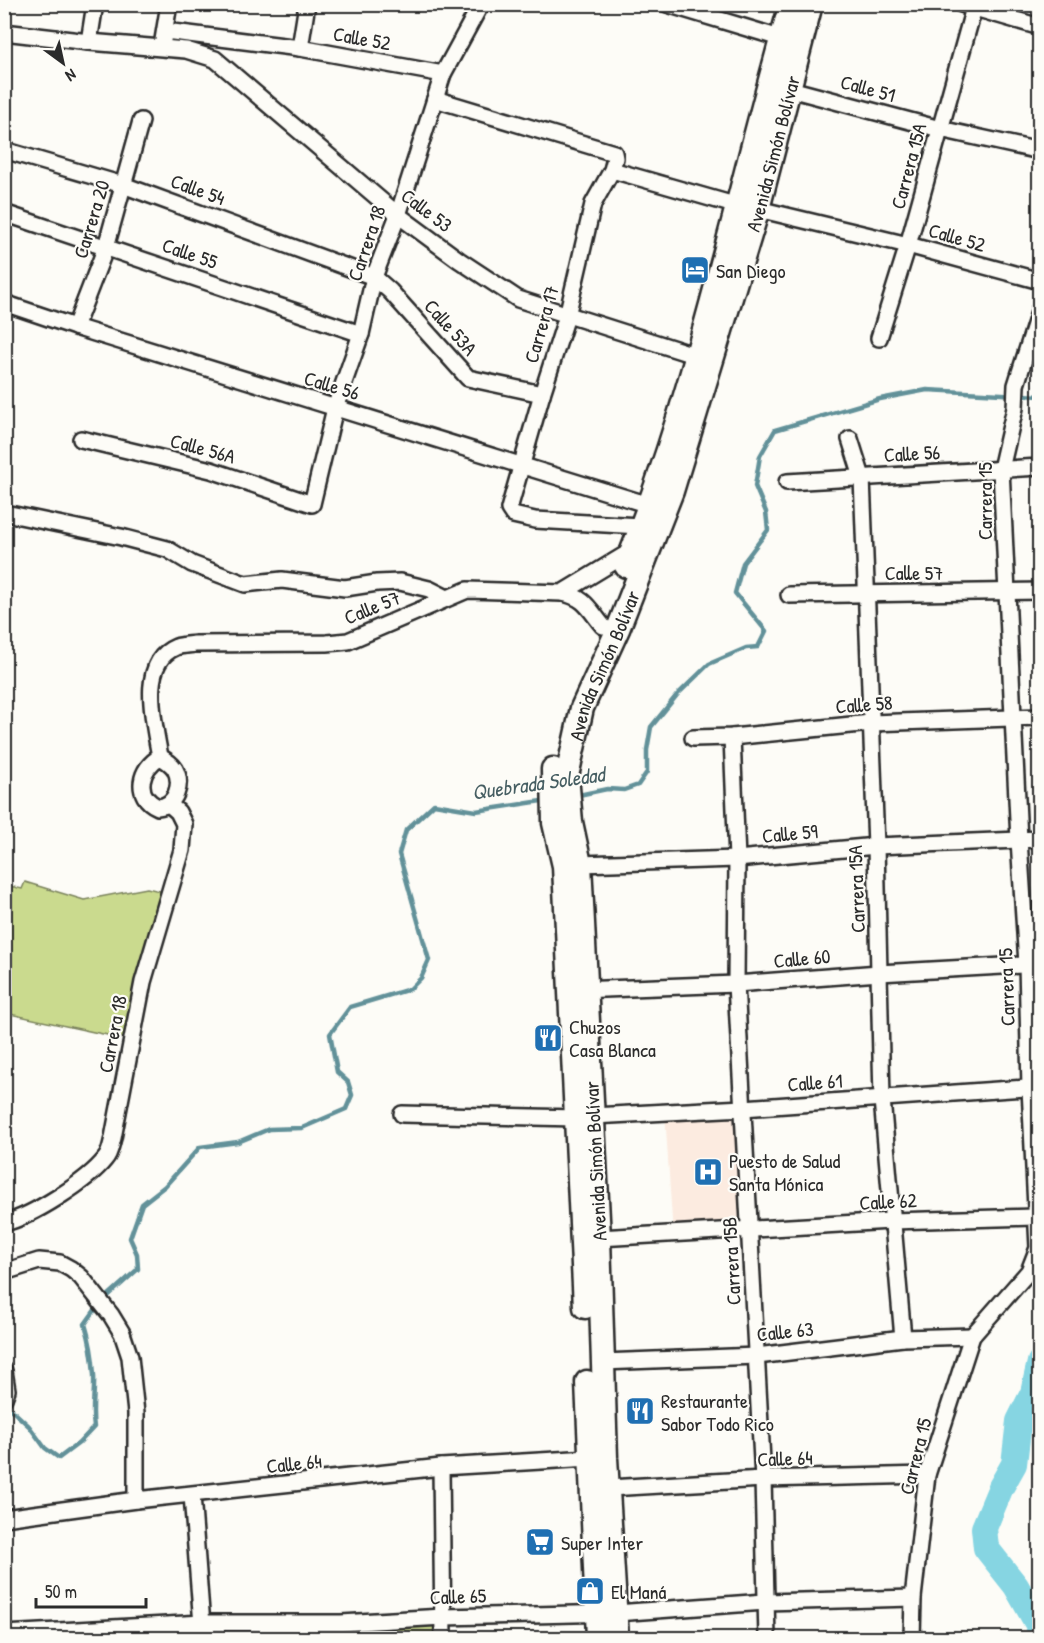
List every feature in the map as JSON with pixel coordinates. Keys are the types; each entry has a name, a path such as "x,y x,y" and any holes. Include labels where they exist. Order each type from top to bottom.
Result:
{"main road":[{"name":"Avenida Simón Bolívar","path":"617,1638 607,1613 590,1458 585,1117 578,990 564,866 559,775 560,739 571,704 649,505 697,356 790,89 791,4"},
{"name":"Avenida Simón Bolívar","path":"559,775 582,708 618,629 672,491 791,41 811,4"},
{"name":"Avenida Simón Bolívar","path":"562,822 579,864 578,990"},
{"name":"Avenida Simón Bolívar","path":"585,1117 598,1238 609,1488 607,1613 598,1638"}],"street":[{"path":"89,42 95,4"},
{"path":"4,32 162,49 169,4"},
{"path":"300,48 307,4"},
{"path":"667,4 791,41"},
{"name":"Carrera 18","path":"312,504 335,408 361,333 374,277 398,215 443,74 480,5"},
{"path":"970,6 1040,27"},
{"name":"Carrera 15A","path":"879,338 940,129 970,6"},
{"name":"Calle 52","path":"165,31 300,48 443,74"},
{"name":"Calle 53","path":"162,49 186,51 215,59 398,215 459,260 518,299 697,356"},
{"name":"Calle 51","path":"790,89 940,129 1040,151"},
{"name":"Carrera 17","path":"435,99 614,153 612,170 593,204 567,316 509,509 513,515 535,520 640,526"},
{"name":"Carrera 20","path":"75,327 106,247 141,121"},
{"name":"Calle 54","path":"4,150 123,185 374,277"},
{"name":"Calle 52","path":"612,170 1040,281"},
{"name":"Calle 55","path":"4,213 361,333"},
{"name":"Calle 53A","path":"374,277 390,291 468,378 542,394"},
{"name":"Calle 56","path":"4,303 649,505"},
{"name":"Carrera 15","path":"912,1638 913,1598 927,1475 972,1336 1029,1271 1038,1248 1035,1217 1034,964 1019,840 1001,469 1015,408 1016,385 1040,309"},
{"name":"Calle 56A","path":"81,439 211,470 312,504"},
{"name":"Carrera 15A","path":"850,439 862,477 876,846 882,1099 903,1338"},
{"name":"Calle 56","path":"787,482 1040,468"},
{"path":"10,514 167,549 192,564 245,584 282,580 345,588 400,582 429,589 447,598"},
{"path":"562,593 633,550"},
{"name":"Calle 57","path":"160,757 150,688 153,672 162,658 175,647 195,644 327,643 348,640 467,590 574,595 584,601 603,626"},
{"name":"Calle 57","path":"789,595 1040,591"},
{"name":"Calle 58","path":"693,738 732,737 871,723 1040,717"},
{"name":"Carrera 15B","path":"732,737 737,859 736,984 763,1479 767,1638"},
{"path":"160,757 168,761 175,769 178,788 169,804 158,807 152,804 143,791 141,781 150,762 160,757"},
{"name":"Carrera 18","path":"4,1223 19,1220 72,1187 93,1173 107,1157 115,1128 143,982 182,850 184,824 178,812 169,804"},
{"name":"Calle 59","path":"579,864 737,859 876,846 1040,839"},
{"name":"Calle 60","path":"578,990 736,984 1034,964"},
{"name":"Calle 61","path":"402,1114 585,1117 1035,1087"},
{"name":"Calle 62","path":"598,1238 891,1221 1035,1217"},
{"path":"4,1272 39,1261 50,1261 71,1269 92,1290 122,1333 130,1357 136,1413 136,1500"},
{"name":"Calle 63","path":"602,1362 757,1356 903,1338 972,1336"},
{"path":"4,1371 6,1394"},
{"name":"Calle 64","path":"4,1518 136,1500 441,1467 590,1458"},
{"path":"441,1467 443,1638"},
{"name":"Calle 64","path":"609,1488 763,1479 927,1475"},
{"path":"192,1495 203,1638"},
{"name":"Calle 65","path":"4,1634 203,1623 341,1623 443,1617 607,1613 765,1602 913,1598"},
{"path":"341,1623 341,1638"}],"shaded area":[{"name":"Puesto de Salud Santa Mónica","path":"743,1108 750,1230 673,1235 665,1113"}],"green space":[{"path":"25,882 84,900 147,888 169,893 131,1040 5,1013 5,885 22,889"},
{"path":"443,1617 443,1638 341,1638 341,1623"}],"waterway":[{"name":"Quebrada Soledad","path":"574,796 607,789 624,790 638,785 647,772 647,750 651,727 677,695 709,664 746,648 758,647 766,631 735,593 743,563 768,530 766,512 755,486 760,456 775,430 880,399 927,390 1040,396"},
{"name":"Quebrada Soledad","path":"4,1403 29,1426 45,1448 59,1458 79,1443 94,1427 94,1369 85,1324 100,1303 138,1269 137,1254 130,1238 142,1204 165,1186 200,1147 238,1142 269,1129 302,1128 346,1109 352,1095 348,1082 337,1072 330,1034 350,1007 410,989 421,978 429,960 399,854 406,830 434,804 476,811 548,800"},
{"path":"1040,1362 1033,1393 1019,1421 1014,1464 1001,1487 984,1528 986,1548 1016,1586 1040,1628"}],"place":[{"name":"San Diego","path":"695,270"},
{"name":"Chuzos Casa Blanca","path":"548,1038"},
{"name":"Puesto de Salud Santa Mónica","path":"708,1172"},
{"name":"Restaurante Sabor Todo Rico","path":"640,1411"},
{"name":"Super Inter","path":"540,1542"},
{"name":"El Maná","path":"590,1591"}]}
